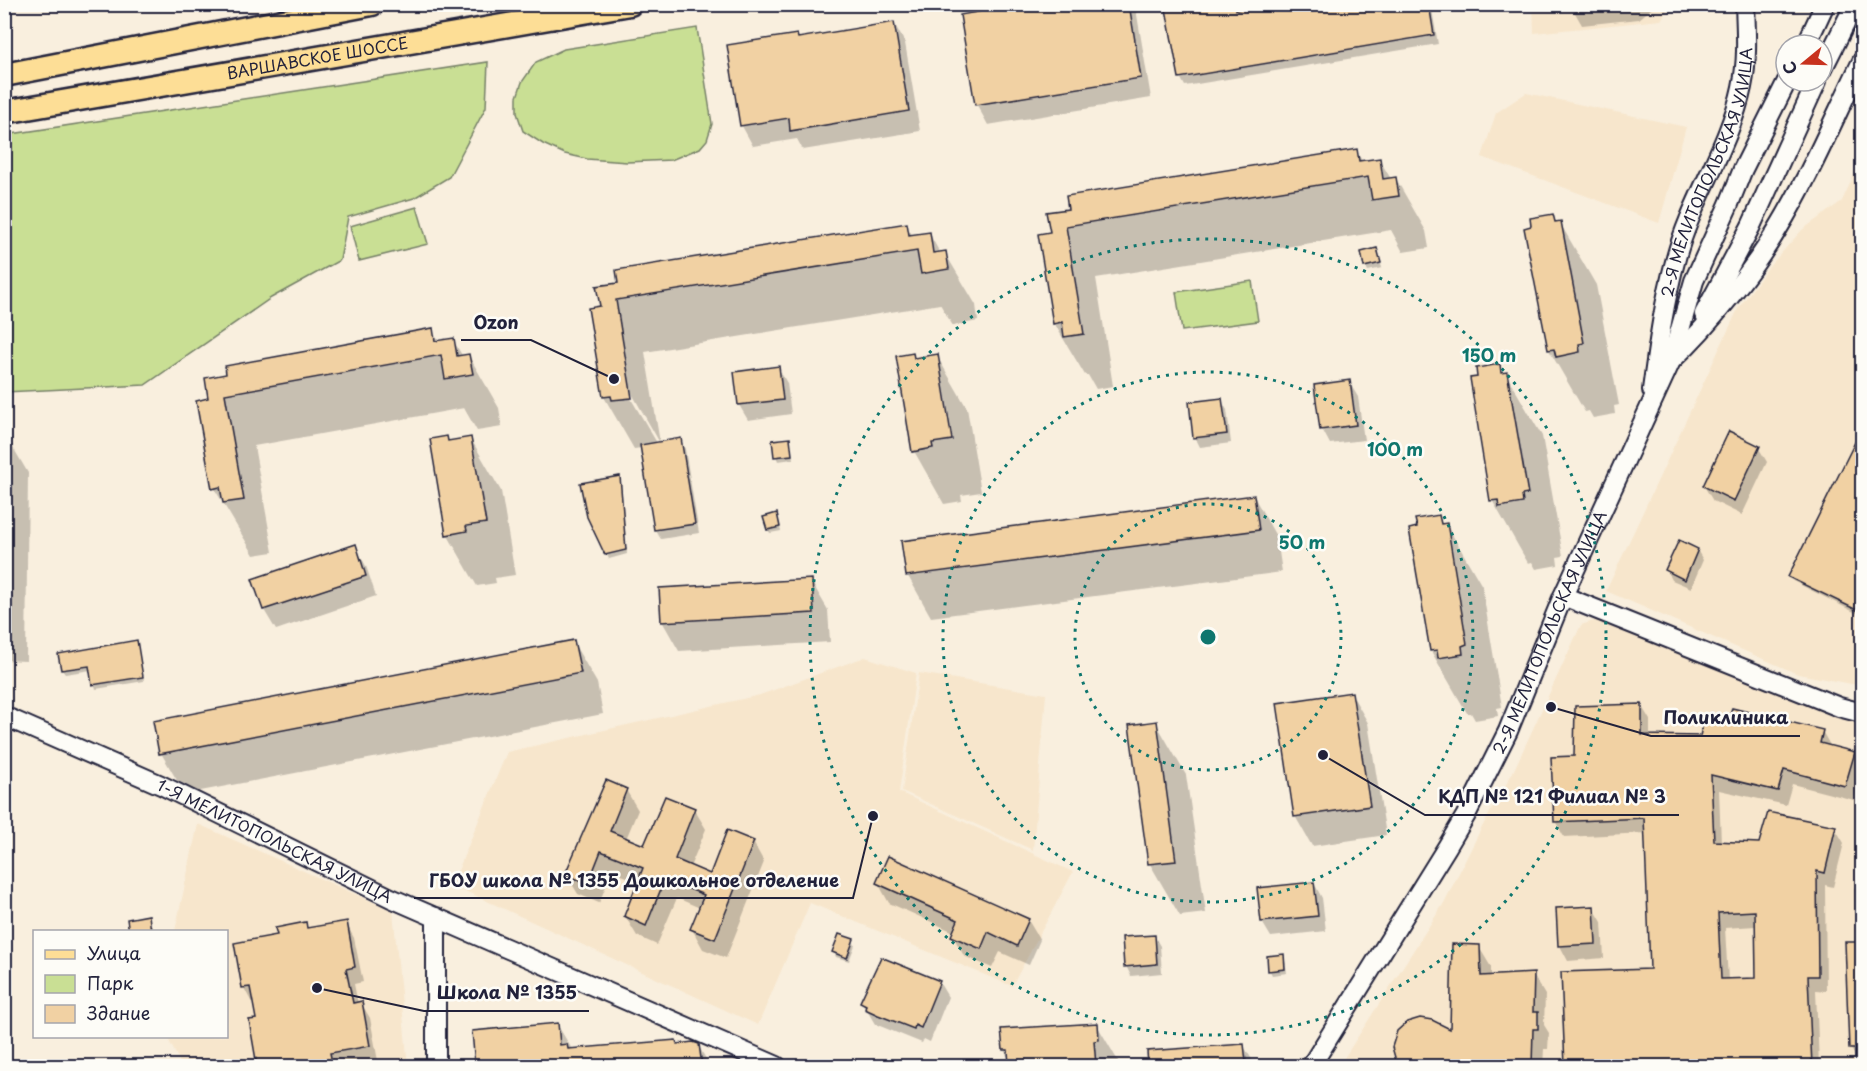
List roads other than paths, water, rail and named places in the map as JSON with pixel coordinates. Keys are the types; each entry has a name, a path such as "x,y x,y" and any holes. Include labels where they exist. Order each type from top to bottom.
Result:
{"main road":[{"path":"4,75 372,4"},
{"name":"ВАРШАВСКОЕ ШОССЕ","path":"4,112 630,4"}],"street":[{"name":"2-Я МЕЛИТОПОЛЬСКАЯ УЛИЦА","path":"1649,408 1659,338 1676,257 1729,130 1742,88 1747,53 1745,4"},
{"path":"1812,33 1825,4"},
{"path":"1834,46 1855,4"},
{"path":"1671,361 1743,279 1777,230 1863,61"},
{"name":"2-Я МЕЛИТОПОЛЬСКАЯ УЛИЦА","path":"1311,1066 1466,815 1508,731 1563,596 1671,361 1694,281 1743,169 1781,93"},
{"path":"1686,346 1750,226 1811,93"},
{"path":"1563,596 1839,708 1863,713"},
{"name":"1-Я МЕЛИТОПОЛЬСКАЯ УЛИЦА","path":"4,716 161,785 391,897 777,1066"},
{"path":"436,917 436,1066"}],"place":[{"name":"Ozon","path":"614,379"},
{"name":"Поликлиника","path":"1551,707"},
{"name":"КДП № 121 Филиал № 3","path":"1323,755"},
{"name":"ГБОУ школа № 1355 Дошкольное отделение","path":"873,816"},
{"name":"Школа № 1355","path":"317,988"}]}
